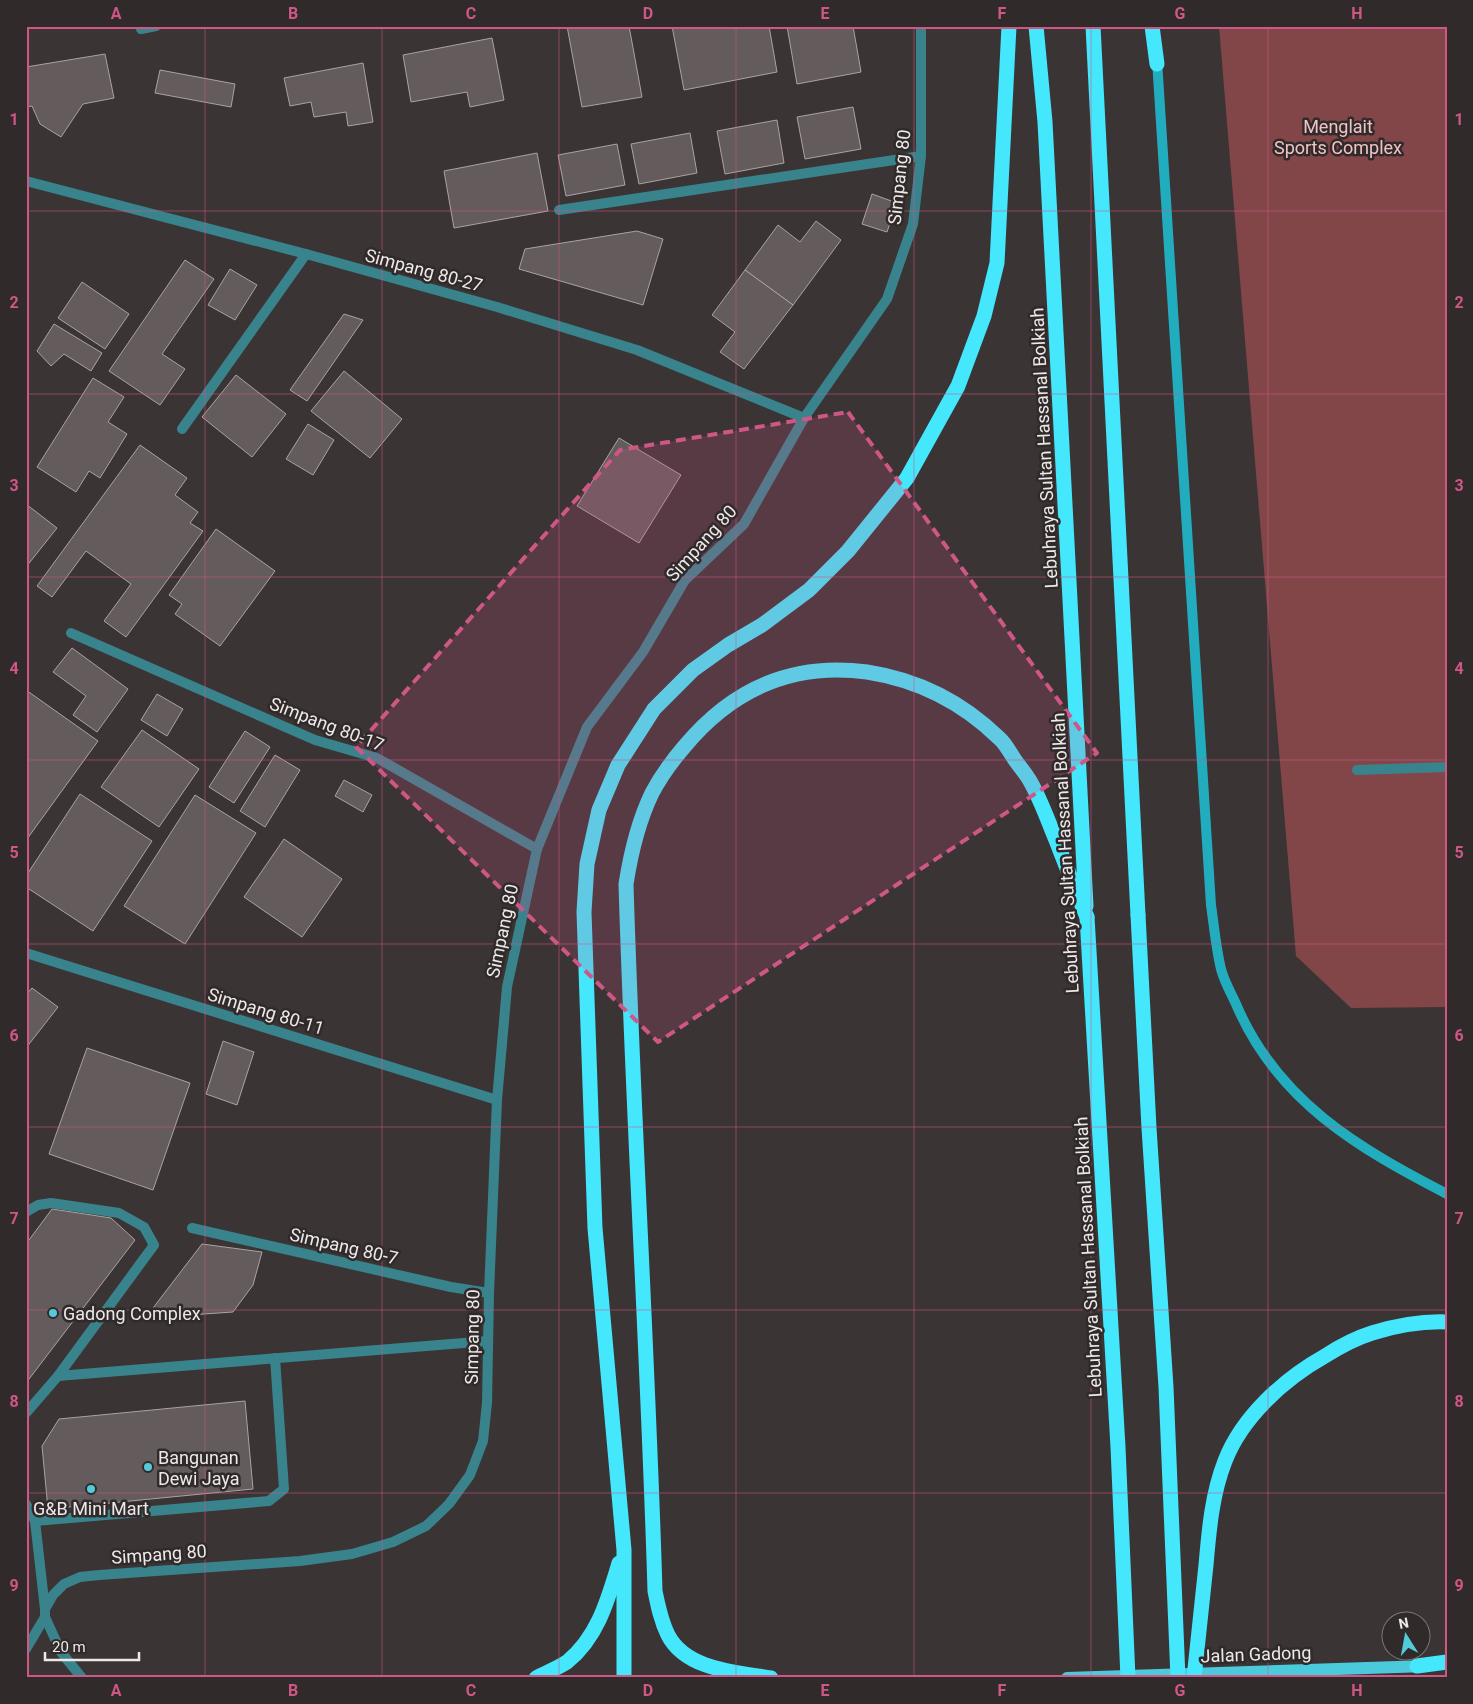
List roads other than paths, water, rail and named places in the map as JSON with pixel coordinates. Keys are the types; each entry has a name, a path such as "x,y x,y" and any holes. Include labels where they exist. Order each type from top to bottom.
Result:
{"highway":[{"path":"624,1678 624,1550 595,1228 585,932 587,864 599,810 618,765 654,709 693,670 728,645 762,625 809,590 848,551 907,478 958,386 984,316 997,263 1009,26"},
{"name":"Lebuhraya Sultan Hassanal Bolkiah","path":"1036,26 1046,142 1087,917 1118,1447 1128,1678"},
{"path":"1093,26 1149,1128 1166,1387 1178,1678"},
{"path":"1152,26 1157,64"},
{"path":"771,1678 711,1667 684,1655 669,1637 661,1619 655,1590 643,1261 633,1074 626,884 631,854 652,793 670,763 697,731 725,706 756,687 785,677 816,671 850,670 892,676 925,687 956,704 1000,739 1030,782 1087,917"},
{"path":"1194,1678 1210,1524 1215,1494 1225,1460 1242,1431 1260,1407 1286,1383 1311,1364 1337,1348 1371,1333 1402,1326 1447,1322"},
{"path":"536,1678 567,1662 588,1639 603,1613 624,1550"},
{"path":"1417,1666 1447,1664"}],"main road":[{"path":"1156,26 1211,905 1222,970 1243,1021 1271,1066 1310,1108 1352,1141 1406,1173 1447,1194"},
{"name":"Jalan Gadong","path":"1067,1678 1417,1666"}],"street":[{"path":"142,29 156,26"},
{"name":"Simpang 80","path":"26,1649 53,1595 64,1584 80,1577 300,1561 352,1554 394,1542 426,1526 449,1504 470,1475 483,1441 487,1403 489,1293 497,1100 507,987 537,850 586,727 643,652 685,580 744,524 804,418 888,299 914,224 921,156 921,26"},
{"path":"559,210 921,156"},
{"name":"Simpang 80-27","path":"26,181 306,254 497,307 637,350 804,418"},
{"path":"182,429 306,254"},
{"name":"Simpang 80-17","path":"71,633 314,740 376,758 537,850"},
{"path":"1357,770 1447,767"},
{"name":"Simpang 80-11","path":"26,953 497,1100"},
{"path":"26,1212 38,1205 51,1203 119,1213 144,1227 154,1245 58,1376 26,1413"},
{"name":"Simpang 80-7","path":"192,1228 451,1287 489,1293"},
{"path":"58,1376 488,1341"},
{"path":"35,1521 269,1501 284,1489 275,1358"},
{"path":"26,1504 35,1521 45,1613 61,1652 82,1678"}],"place":[{"name":"Gadong Complex","path":"53,1313"},
{"name":"Bangunan Dewi Jaya","path":"148,1467"},
{"name":"G&B Mini Mart","path":"91,1489"}],"park label":[{"name":"Menglait Sports Complex","path":"1338,136"}]}
